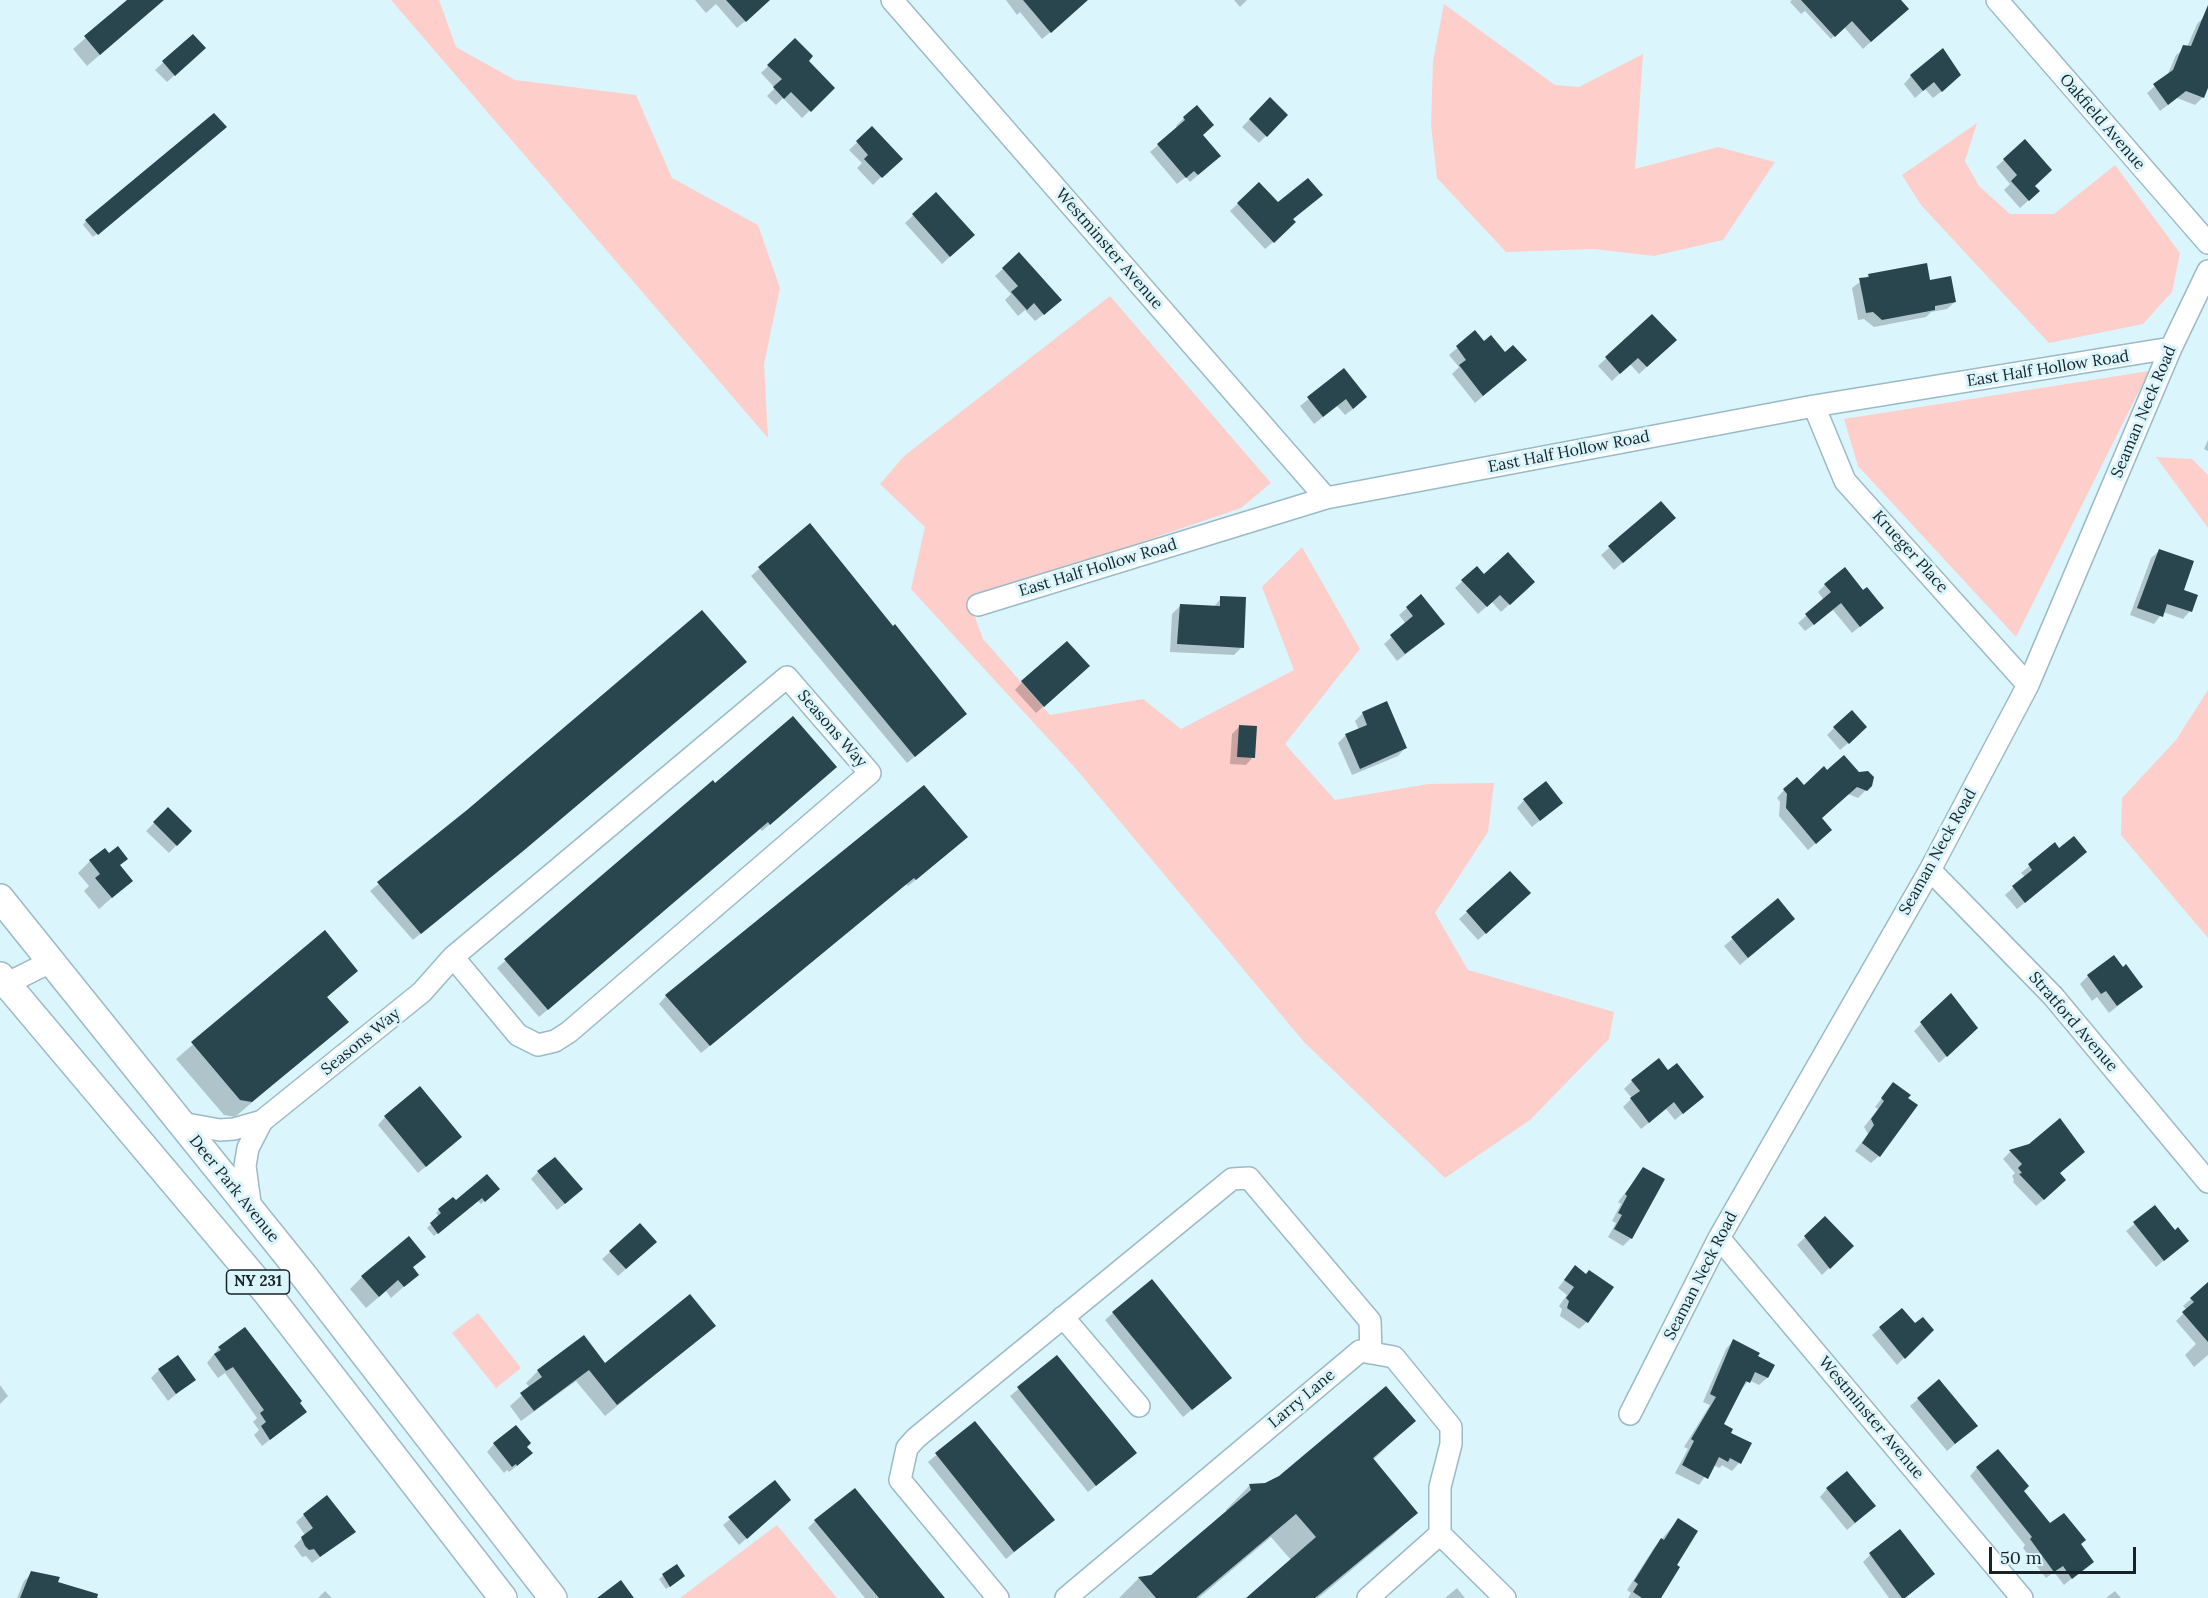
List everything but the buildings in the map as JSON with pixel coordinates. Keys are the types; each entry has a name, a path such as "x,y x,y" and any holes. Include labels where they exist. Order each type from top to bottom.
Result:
{"main road":[{"name":"Deer Park Avenue","path":"0,898 251,1211 553,1598"},
{"name":"NY 231","path":"2,982 267,1293 503,1598"}],"street":[{"name":"Westminster Avenue","path":"892,0 1326,498"},
{"name":"Oakfield Avenue","path":"1997,0 2208,243"},
{"name":"Seaman Neck Road","path":"1630,1414 1719,1238 1930,870 2028,685 2171,348 2208,271"},
{"name":"East Half Hollow Road","path":"978,605 1326,498 1814,406 2171,348"},
{"name":"Krueger Place","path":"1814,406 1845,481 2028,685"},
{"name":"Seasons Way","path":"262,1121 422,992 453,957 787,677 870,773 569,1032 555,1041 538,1045 518,1035 453,957"},
{"name":"Stratford Avenue","path":"1930,870 2053,996 2208,1182"},
{"path":"2,982 50,962"},
{"path":"181,1123 220,1130 234,1129 262,1121"},
{"path":"251,1211 245,1166 248,1148 262,1121"},
{"path":"998,1598 900,1480 907,1448 916,1438 1232,1179 1241,1177 1249,1178 1370,1321 1371,1353 1394,1357 1451,1427 1451,1444 1440,1487 1440,1534 1504,1598"},
{"name":"Westminster Avenue","path":"1719,1238 2022,1598"},
{"path":"1063,1317 1139,1406"},
{"name":"Larry Lane","path":"1066,1598 1360,1351 1371,1353"},
{"path":"1368,1598 1440,1534"}],"shaded area":[{"path":"391,0 439,0 456,47 515,80 636,95 672,178 758,225 780,288 764,364 768,438"},
{"path":"1444,4 1555,85 1579,87 1643,54 1635,169 1718,147 1775,162 1723,240 1654,256 1594,249 1506,252 1437,178 1431,125 1433,61"},
{"path":"1977,123 1965,161 1979,186 2010,214 2054,214 2115,165 2180,253 2172,292 2143,324 2049,343 1921,205 1902,175"},
{"path":"1110,296 1271,483 1241,508 969,601 983,639 1050,715 1143,699 1181,729 1294,670 1262,587 1302,547 1360,649 1285,744 1335,800 1428,784 1494,783 1488,832 1435,913 1468,970 1614,1012 1609,1039 1530,1120 1445,1178 1304,1042 1077,770 911,589 925,527 880,484 904,456"},
{"path":"2149,371 2016,637 1858,466 1844,419"},
{"path":"2156,457 2192,459 2208,475 2208,528"},
{"path":"2208,690 2208,938 2121,835 2122,798 2176,740"},
{"path":"478,1313 521,1368 496,1388 452,1333"},
{"path":"777,1525 837,1598 680,1598"}]}
